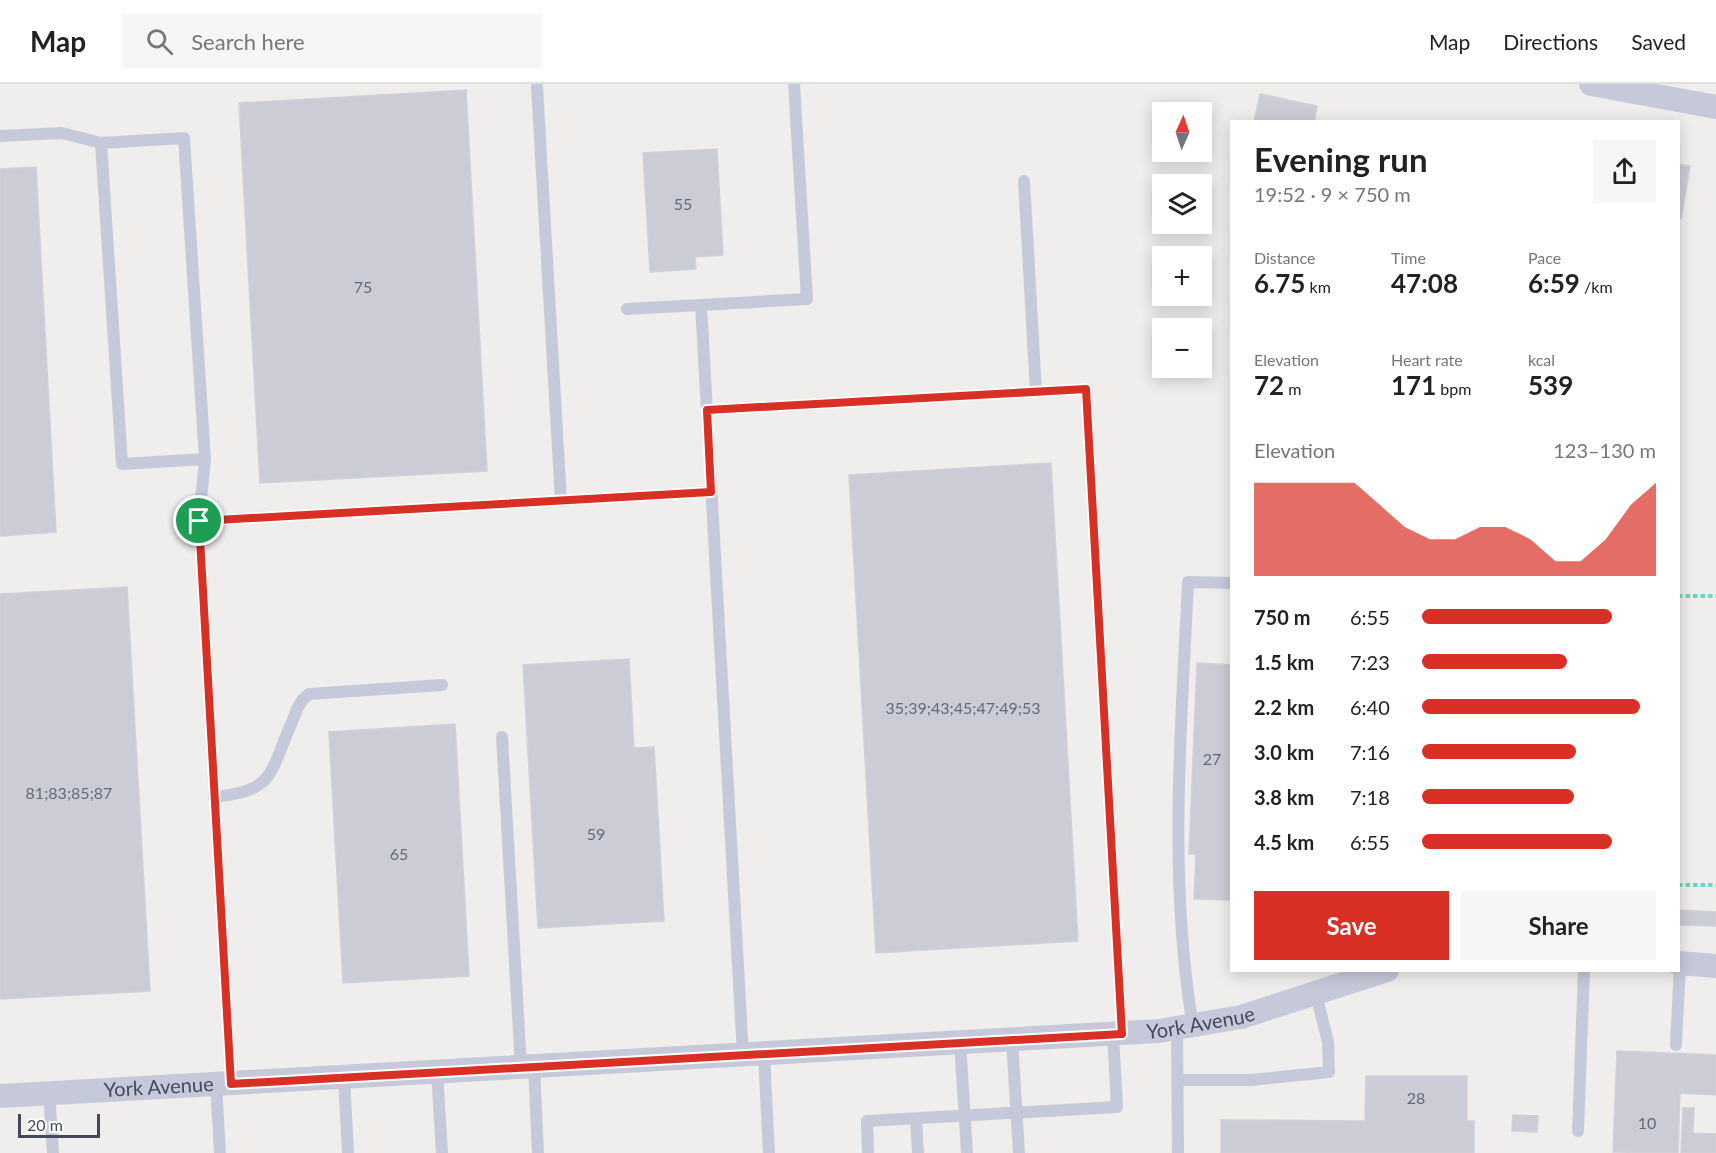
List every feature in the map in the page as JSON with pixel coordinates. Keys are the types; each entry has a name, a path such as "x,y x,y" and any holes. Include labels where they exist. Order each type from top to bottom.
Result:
{"street":[{"path":"1591,84 1690,93 1716,107"},
{"path":"1680,964 1716,966"},
{"name":"York Avenue","path":"0,1096 1118,1034 1185,1028 1241,1017 1381,972"}],"lane":[{"path":"627,309 807,299 794,84"},
{"path":"537,87 561,501"},
{"path":"0,136 62,133 101,143 184,138 205,459 199,521 214,797 223,1084 220,1153"},
{"path":"101,143 122,464 205,459"},
{"path":"1024,181 1036,392"},
{"path":"701,305 711,492 754,1054 769,1153"},
{"path":"707,410 1086,389 1118,1034 1118,1107 867,1121 868,1153"},
{"path":"199,521 711,492"},
{"path":"1178,1153 1178,1080 1185,1028 1177,862 1188,582 1230,584"},
{"path":"214,797 251,791 265,781 299,705 309,694 442,685"},
{"path":"502,737 527,1067 538,1153"},
{"path":"1578,1131 1584,972"},
{"path":"1676,1045 1679,972"},
{"path":"1178,1080 1251,1080 1329,1072 1328,1042 1316,994"},
{"path":"1012,1040 1019,1153"},
{"path":"960,1042 967,1153"},
{"path":"437,1072 442,1153"},
{"path":"344,1077 348,1153"},
{"path":"50,1093 53,1153"},
{"path":"916,1119 918,1153"}],"path":[{"path":"1680,596 1716,596"},
{"path":"1680,885 1716,885"}],"building":[{"path":"466,90 487,471 260,483 239,103"},
{"path":"1260,94 1317,106 1314,120 1254,120"},
{"path":"717,149 723,255 695,257 696,269 650,272 643,153"},
{"path":"1680,164 1690,166 1680,219"},
{"path":"36,167 56,532 0,536 0,169"},
{"path":"1051,463 1078,941 876,953 849,475"},
{"path":"127,587 150,991 0,999 0,594"},
{"path":"629,659 634,748 654,747 664,921 538,928 523,665"},
{"path":"1197,663 1230,665 1230,900 1194,899 1196,854 1189,854"},
{"path":"455,724 469,976 343,983 329,732"},
{"path":"1680,910 1716,912 1716,926 1680,925"},
{"path":"1617,1051 1716,1055 1716,1095 1680,1093 1678,1153 1613,1152"},
{"path":"1366,1076 1467,1076 1467,1121 1474,1121 1474,1153 1221,1153 1221,1120 1365,1121"},
{"path":"1683,1108 1694,1108 1693,1133 1716,1134 1716,1153 1681,1153"},
{"path":"1513,1115 1538,1116 1537,1132 1512,1131"}],"route":[{"path":"1086,389 1122,1034 231,1084 199,521 711,492 707,410 1086,389"}]}
